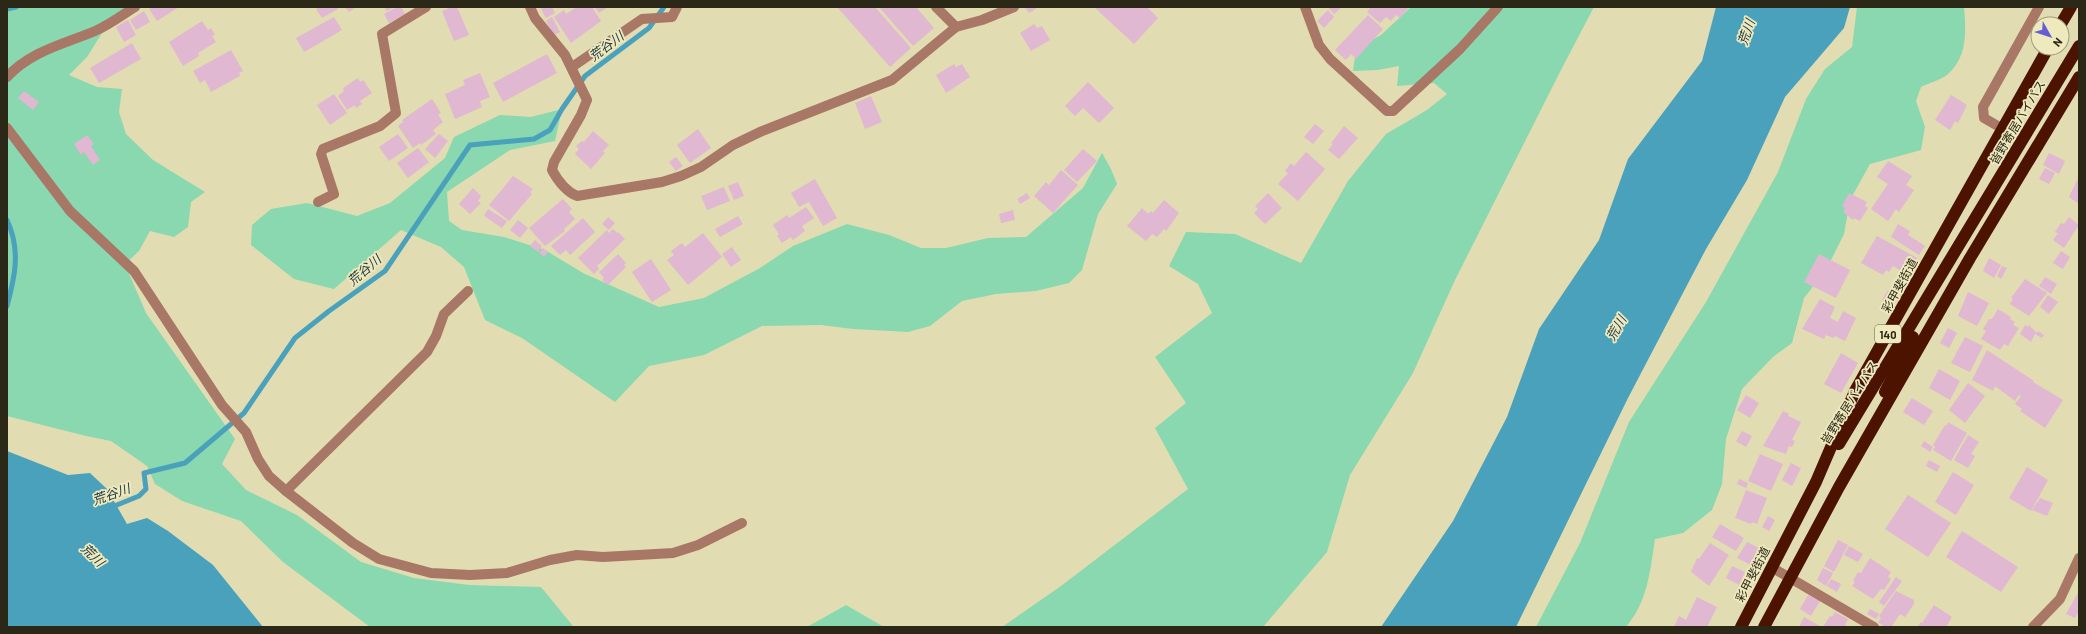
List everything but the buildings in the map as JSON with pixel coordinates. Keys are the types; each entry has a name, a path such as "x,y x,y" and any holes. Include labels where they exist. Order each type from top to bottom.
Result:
{"highway":[{"path":"2066,16 2071,7"},
{"name":"皆野寄居バイパス","path":"1816,482 1955,254 2079,46"},
{"name":"彩甲斐街道","path":"1741,627 1816,482 1856,391 2044,56"},
{"name":"140","path":"1764,627 1789,577 1838,487 1970,258 2079,77"},
{"name":"皆野寄居バイパス","path":"1838,487 1955,254"}],"street":[{"path":"7,77 26,60 60,43 97,30 135,7"},
{"path":"318,202 334,194 321,154 323,149 380,126 396,112 382,34 426,7"},
{"path":"530,7 535,18 572,67 587,100 581,115 554,162 552,170 558,180 571,193 577,196 662,182 682,176 702,167 733,145 760,132 892,80 956,27 982,20 1014,7"},
{"path":"572,67 642,19 672,17 677,7"},
{"path":"936,7 956,27"},
{"path":"1305,7 1319,45 1330,60 1387,111 1393,111 1454,54 1498,7"},
{"path":"2003,129 1984,118 1983,108 2039,7"},
{"path":"7,128 70,211 134,271 222,405 246,432 258,459 269,476 286,492 353,543 379,559 431,573 470,576 507,573 550,560 577,555 603,557 673,553 698,545 742,523"},
{"path":"286,492 427,352 436,336 444,314 468,292"},
{"path":"2033,627 2060,599 2079,558"},
{"path":"1771,567 1874,627"}],"green space":[{"path":"7,7 128,7 102,33 87,57 69,75 97,87 122,89 119,112 126,134 153,160 205,192 191,202 188,227 174,237 150,231 139,251 125,264 146,313 235,439 222,464 246,490 297,515 361,562 414,578 469,585 541,587 573,626 579,627 370,627 283,562 241,521 182,501 155,484 147,466 111,441 7,416"},
{"path":"1411,7 1594,7 1455,280 1413,373 1350,475 1327,552 1263,627 1002,627 1061,586 1188,489 1155,428 1186,403 1155,357 1212,313 1198,284 1169,266 1186,232 1235,234 1301,263 1348,181 1386,134 1427,110 1447,94 1434,83 1397,86 1399,66 1378,70 1353,71 1356,49 1381,35"},
{"path":"1857,7 1964,7 1965,34 1959,60 1947,75 1921,87 1916,101 1925,127 1921,150 1870,164 1850,200 1844,234 1826,270 1804,298 1792,343 1773,357 1742,389 1726,439 1722,484 1712,510 1683,533 1655,539 1644,596 1626,627 1536,627 1580,543 1629,422 1706,302 1778,172 1806,99 1825,69 1852,47"},
{"path":"562,109 555,141 510,150 447,192 449,221 462,230 504,237 545,250 583,273 659,307 704,298 760,268 793,246 847,224 889,235 921,248 946,248 988,238 1026,237 1083,188 1102,153 1117,184 1098,214 1082,270 1069,283 1036,291 996,294 962,301 930,326 908,332 853,329 821,325 762,326 704,355 649,366 615,402 522,338 485,320 464,267 441,247 401,230 334,289 294,279 251,245 252,225 271,209 307,203 357,216 390,203 445,158 454,137 500,115 531,117"},
{"path":"846,605 884,627 807,627"}],"water":[{"name":"荒川","path":"1716,7 1850,7 1844,28 1785,97 1747,180 1706,249 1628,398 1516,627 1381,627 1453,521 1507,417 1539,329 1599,240 1628,159 1702,61"},
{"name":"荒川","path":"7,451 68,475 90,473 107,489 127,524 147,518 168,531 213,565 263,627 7,627"}],"waterway":[{"path":"7,9 16,7"},
{"name":"荒谷川","path":"112,507 139,496 146,489 144,473 185,463 244,413 295,338 329,311 385,271 470,145 534,139 550,130 562,109 585,76 649,28 664,7"},
{"path":"7,220 14,242 15,252 14,274 7,306"}]}
